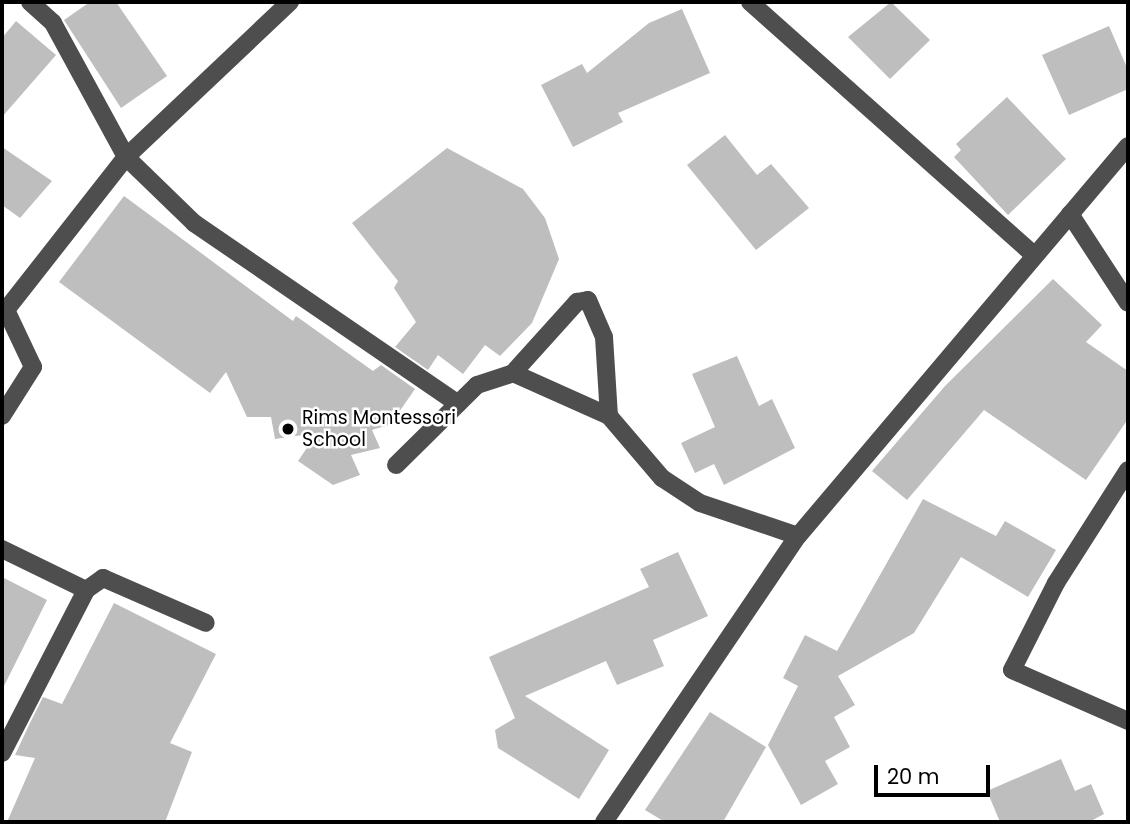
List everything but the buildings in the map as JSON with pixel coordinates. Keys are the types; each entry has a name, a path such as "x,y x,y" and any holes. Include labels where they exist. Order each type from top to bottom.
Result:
{"street":[{"path":"30,2 53,23 126,157 194,223 458,404"},
{"path":"2,416 33,367 6,310 126,157 290,2"},
{"path":"750,2 1034,255"},
{"path":"604,822 798,536 1128,146"},
{"path":"1070,214 1128,303"},
{"path":"396,466 477,385 513,373 558,319 588,300 604,337 609,416"},
{"path":"513,373 609,416 662,478 700,503 798,536"},
{"path":"1128,470 1056,583 1012,670 1128,721"},
{"path":"2,549 86,590"},
{"path":"2,753 86,590 103,578 206,623"}],"place":[{"name":"Rims Montessori School","path":"288,429"}]}
